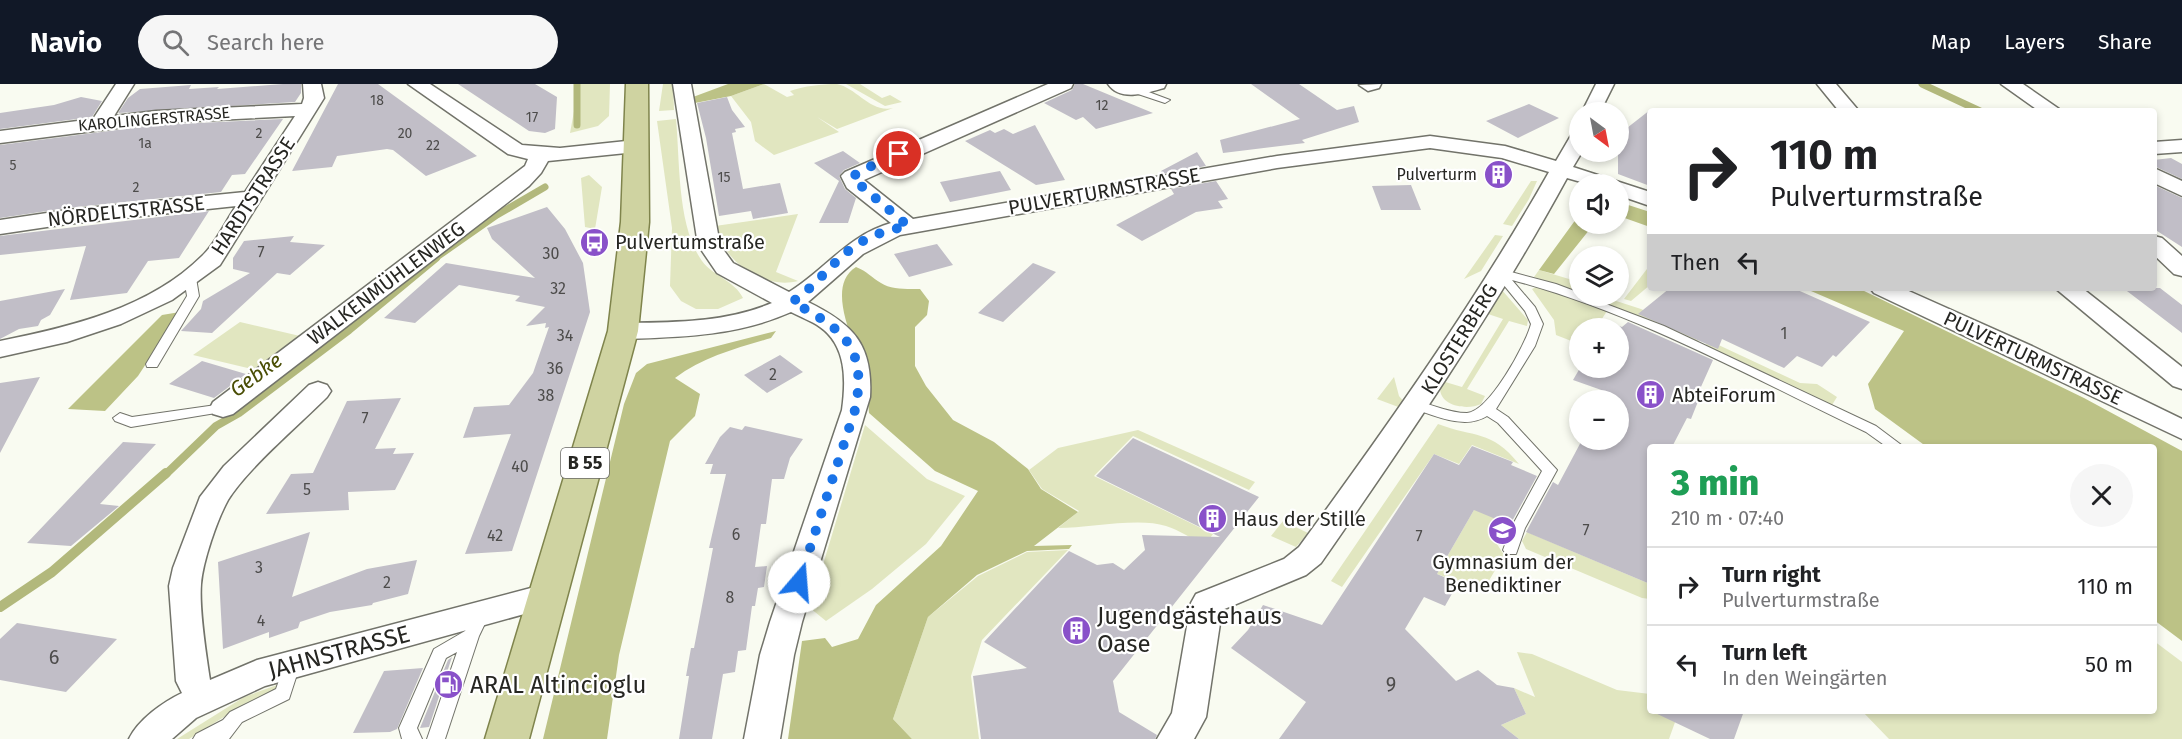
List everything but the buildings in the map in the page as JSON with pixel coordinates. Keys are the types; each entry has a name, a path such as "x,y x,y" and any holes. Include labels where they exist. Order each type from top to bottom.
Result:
{"main road":[{"name":"B 55","path":"507,739 623,331 635,222 637,84"}],"street":[{"path":"101,122 125,84"},
{"name":"HARDTSTRASSE","path":"0,350 68,335 108,323 146,305 190,278 212,260 309,109 314,98 312,84"},
{"path":"417,84 515,150 540,154 636,146"},
{"path":"682,84 709,245 725,268 829,322 843,336 857,362 859,380 855,410 777,655 762,739"},
{"path":"908,226 855,183 852,176 1064,84"},
{"path":"1596,102 1605,84"},
{"path":"1826,84 1846,108"},
{"path":"2010,84 2047,108"},
{"path":"1126,87 1161,92"},
{"name":"KAROLINGERSTRASSE","path":"0,137 101,122 200,113 309,109"},
{"name":"PULVERTURMSTRASSE","path":"623,331 708,327 737,323 792,302 813,286 856,245 882,233 908,226 1277,162 1412,143 1458,144 1486,148 1576,174"},
{"path":"2157,148 2182,146"},
{"name":"WALKENMÜHLENWEG","path":"223,408 521,181 534,169 540,154"},
{"name":"KLOSTERBERG","path":"1175,739 1189,717 1207,603 1295,567 1310,555 1417,405 1526,235 1569,158"},
{"path":"2157,176 2182,190"},
{"path":"1629,192 1647,198"},
{"name":"NÖRDELTSTRASSE","path":"0,227 67,217 252,198"},
{"path":"2157,246 2182,270"},
{"path":"2157,264 2182,270"},
{"name":"PULVERTURMSTRASSE","path":"1889,291 2016,349 2182,430"},
{"path":"2071,291 2182,380"},
{"path":"202,698 193,681 185,586 188,568 204,524 215,497 234,473 318,391"},
{"name":"JAHNSTRASSE","path":"147,739 167,721 202,698 257,674 476,625 546,596"}],"lane":[{"name":"KLOSTERBERG","path":"1417,405 1465,418 1489,411 1497,402 1537,324 1531,310 1500,273"},
{"path":"1500,273 1582,298 1695,344 1852,419 1892,444"},
{"path":"152,364 193,296 190,278"},
{"name":"WALKENMÜHLENWEG","path":"120,418 131,422 223,408"},
{"path":"1489,411 1503,420 1550,470 1518,528 1511,550"},
{"path":"413,739 409,736 408,728 440,654 476,625"},
{"path":"436,739 476,625"},
{"path":"202,739 223,732 248,710 283,694 292,665"}],"green space":[{"path":"579,84 610,84 609,116 598,126 570,133"},
{"path":"663,84 673,84 674,110 659,111"},
{"path":"728,84 764,84 731,96 695,103 693,97"},
{"path":"764,84 787,97 794,95 790,91 796,89 837,84 877,107 893,108 837,129 817,117 839,132 774,155 755,141 751,122 731,96"},
{"path":"846,84 860,84 882,98 890,95 902,102 885,106"},
{"path":"676,119 681,193 688,230 694,247 702,261 735,287 743,298 718,309 696,309 681,301 670,286 672,228 657,121"},
{"path":"589,175 602,187 595,229 585,227 581,178"},
{"path":"1531,181 1537,181 1512,226 1503,224"},
{"path":"1629,205 1647,211 1647,226 1629,220"},
{"path":"798,214 776,272 798,281 785,283 758,277 746,270 726,251 715,226"},
{"path":"1569,229 1569,234 1586,234 1576,246 1569,246 1569,255 1554,274 1539,270"},
{"path":"1495,235 1503,236 1481,271 1464,279"},
{"path":"856,267 890,287 920,289 929,301 927,315 915,327 915,366 926,386 953,420 994,442 1028,469 1041,489 1078,512 1034,546 1072,545 1069,549 1027,551 977,575 928,617 893,719 912,739 788,739 802,641 825,638 832,647 858,639 876,605 941,546 978,491 935,471 869,413 867,380 846,322 843,306 842,290 846,277"},
{"path":"1647,269 1647,288 1629,300 1629,292"},
{"path":"1539,270 1569,279 1569,289 1534,277"},
{"path":"1538,286 1569,297 1569,306 1593,306 1607,311 1602,318 1569,318 1569,340 1556,335 1554,320 1532,289"},
{"path":"1501,289 1528,320 1527,326 1509,321 1467,389 1485,396 1481,404 1467,407 1452,404 1442,395 1440,389 1442,381 1462,387 1503,319 1485,313"},
{"path":"1811,291 1864,291 2084,398 2182,451 2182,641 2157,622 2157,444 1923,444 1875,409 1868,384 1904,331"},
{"path":"1629,305 1641,309 1702,337 1697,342 1611,306"},
{"path":"180,312 138,376 105,411 68,409 162,315"},
{"path":"240,322 300,336 256,370 193,355"},
{"path":"776,331 771,338 697,364 675,378 700,394 695,416 670,441 619,655 607,739 543,739 624,404 636,373 647,364"},
{"path":"1710,341 1800,383 1817,384 1837,397 1832,405 1704,346"},
{"path":"1394,377 1399,396 1405,403 1401,408 1377,399"},
{"path":"1438,424 1491,440 1500,445 1519,464 1472,445 1459,464 1434,454 1342,587 1331,581"},
{"path":"865,425 927,479 965,496 926,544 872,589 826,621 810,608"},
{"path":"1138,430 1255,482 1249,490 1133,436 1094,476 1213,534 1205,545 1171,528 1155,524 1128,523 1058,528 1079,511 1042,489 1029,470 1058,448"},
{"path":"1482,496 1509,524 1497,544 1504,555 1487,584 1480,590 1437,574"},
{"path":"1283,521 1308,533 1296,547 1271,536"},
{"path":"1527,532 1647,583 1647,599 1526,549 1522,541"},
{"path":"1068,550 982,640 971,676 979,739 912,739 893,719 928,617 978,576 1027,552"},
{"path":"2157,643 2182,662 2182,739 1889,739 1865,714 2157,714"},
{"path":"1517,652 1532,654 1617,690 1647,694 1647,714 1678,714 1669,739 1519,739 1501,725 1526,714 1514,688 1535,697"},
{"path":"277,685 276,693 246,703 189,739 177,739 244,697"}],"waterway":[{"name":"Gebke","path":"577,84 577,125"},
{"path":"1922,84 1974,108"},
{"name":"Gebke","path":"434,259 497,215 545,187"},
{"name":"Gebke","path":"165,475 216,426 239,413 349,330 436,258"},
{"name":"Gebke","path":"0,607 52,572 166,473"}],"place":[{"name":"Pulverturm","path":"1498,174"},
{"name":"Pulvertumstraße","path":"594,242"},
{"name":"AbteiForum","path":"1651,395"},
{"name":"Haus der Stille","path":"1212,519"},
{"name":"Gymnasium der Benediktiner","path":"1503,531"},
{"name":"Jugendgästehaus Oase","path":"1076,630"},
{"name":"ARAL Altincioglu","path":"449,685"}],"route":[{"path":"799,582 855,410 859,380 857,362 843,336 829,322 792,302 813,286 856,245 870,237 908,226 852,180 852,176 858,172 899,154"}]}
